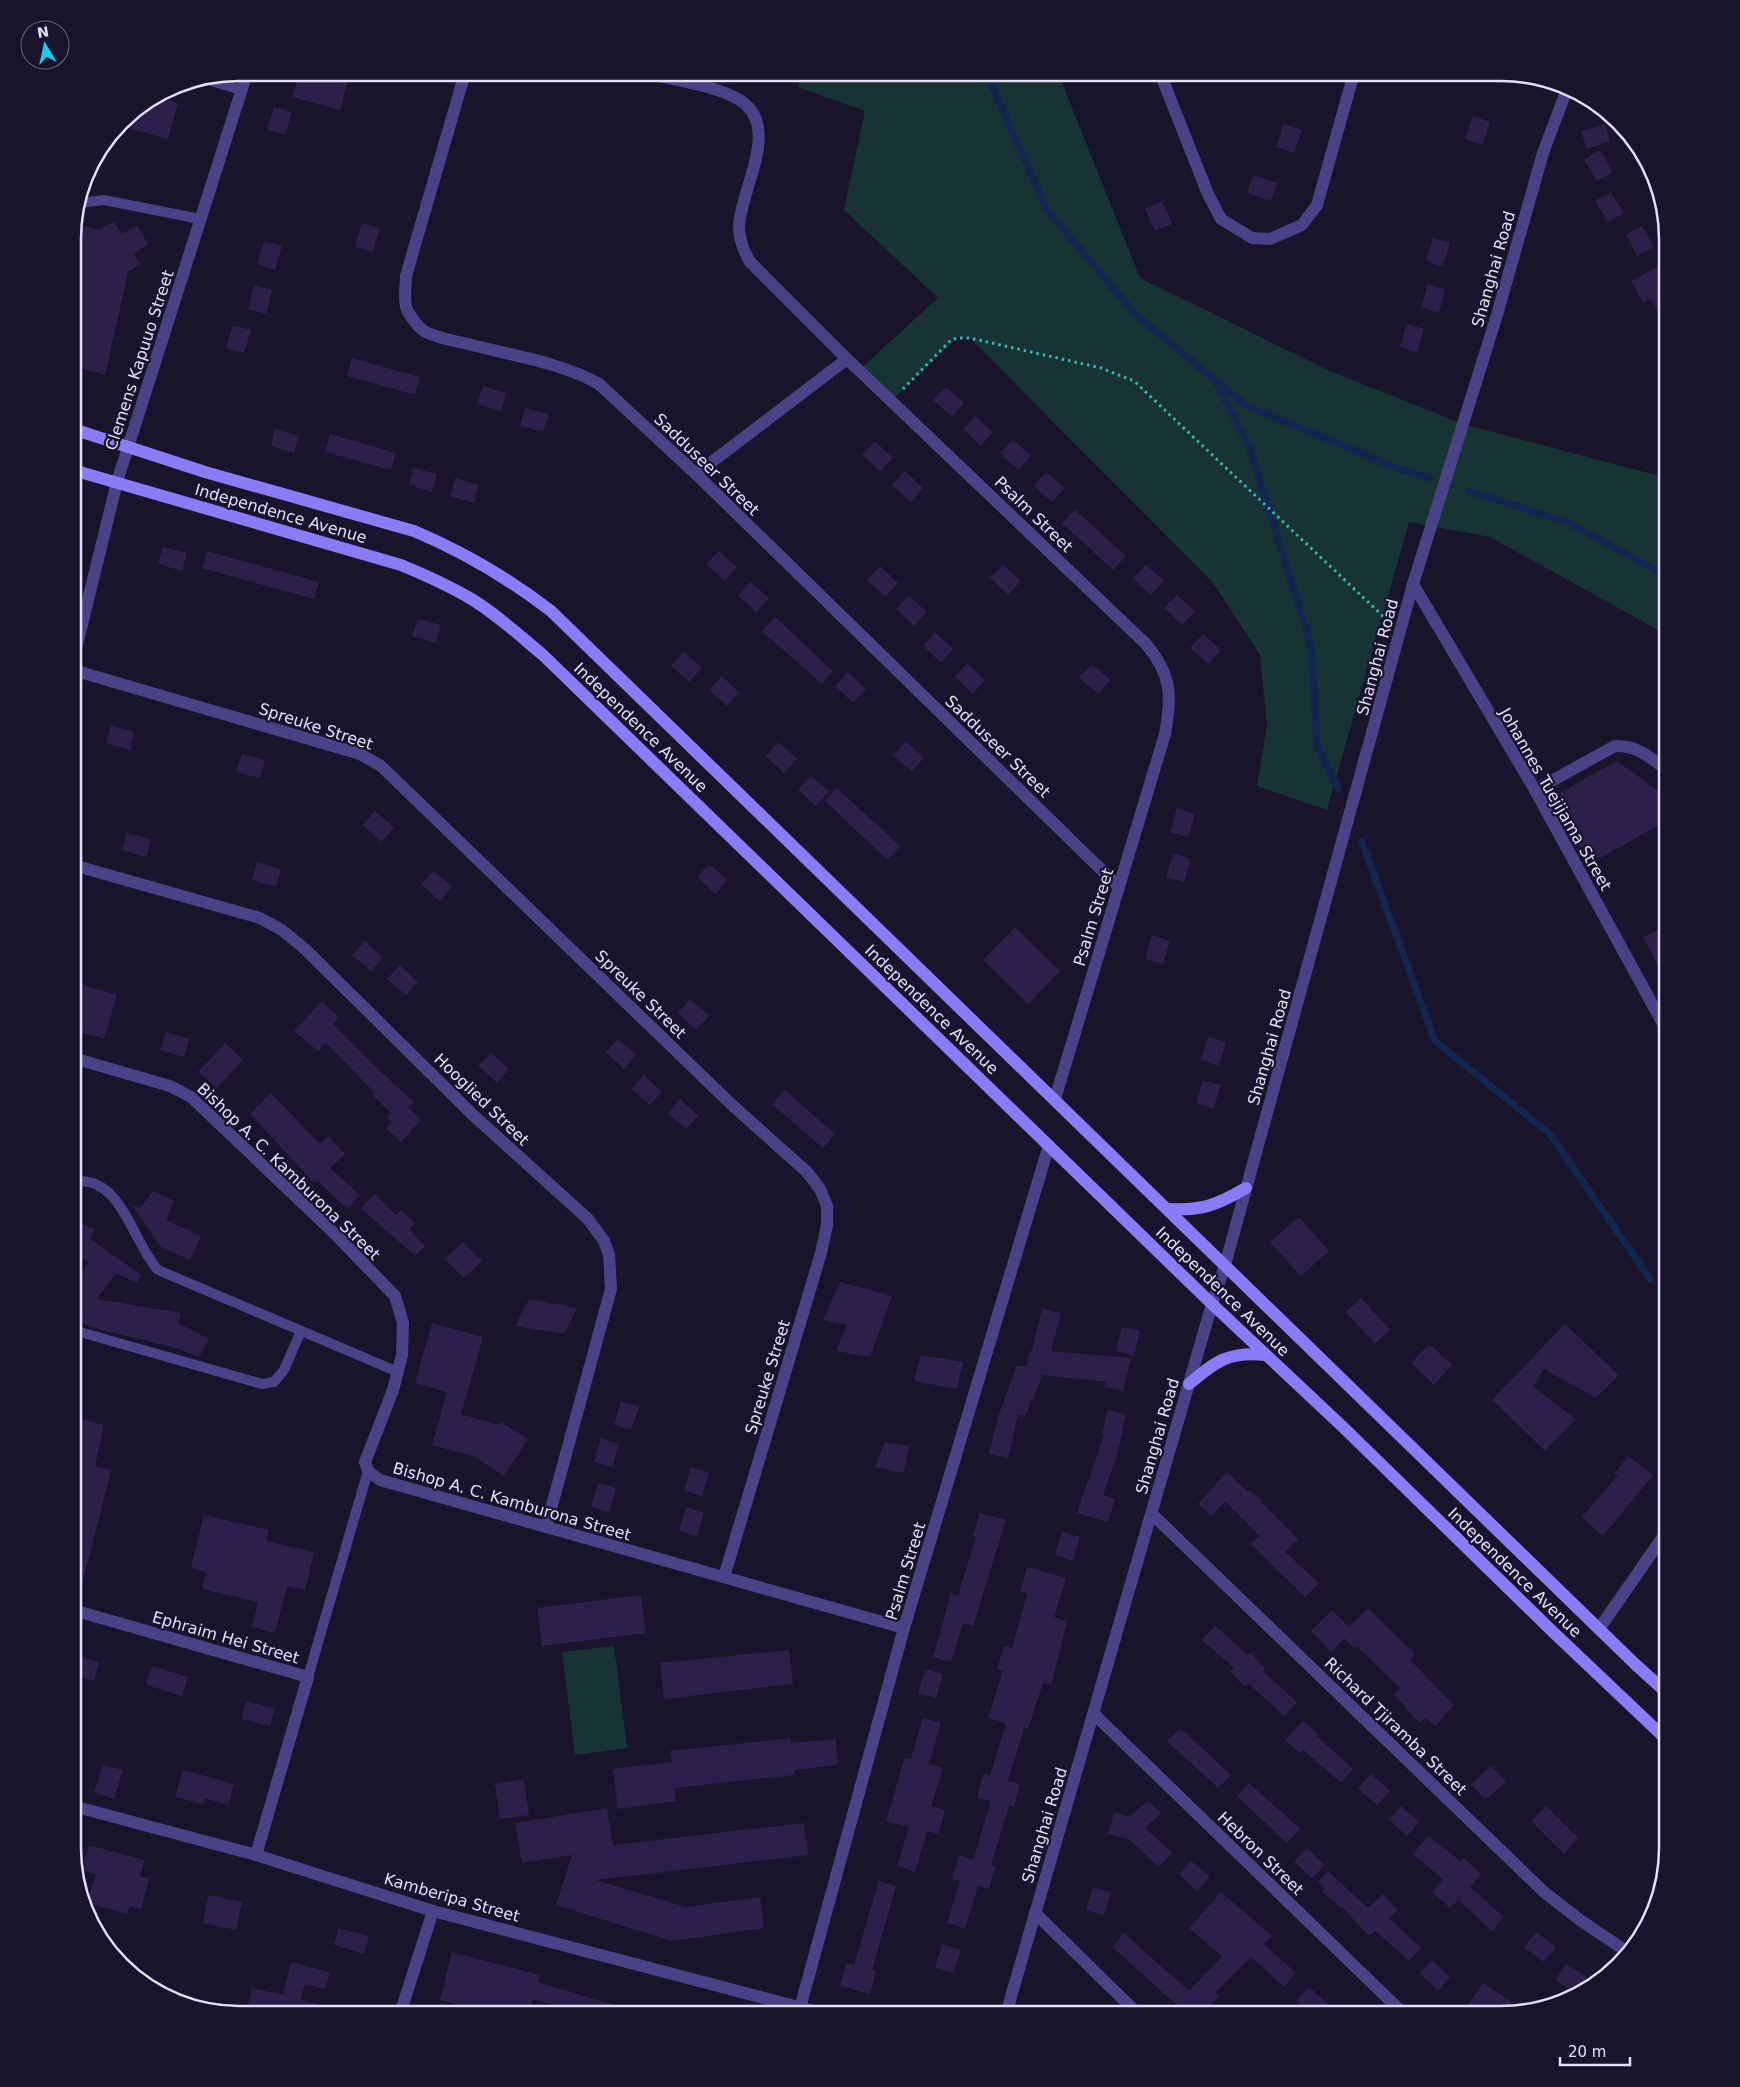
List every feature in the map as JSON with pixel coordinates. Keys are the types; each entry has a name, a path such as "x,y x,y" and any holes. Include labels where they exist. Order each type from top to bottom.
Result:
{"main road":[{"name":"Independence Avenue","path":"82,432 214,474 414,531 442,543 512,581 551,611 1599,1629 1659,1684"},
{"name":"Independence Avenue","path":"82,472 401,564 450,587 503,620 557,668 1212,1304 1659,1731"},
{"path":"1168,1209 1190,1210 1209,1207 1246,1188"},
{"path":"1189,1384 1213,1364 1228,1356 1247,1353 1266,1355"}],"street":[{"name":"Clemens Kapuuo Street","path":"82,625 117,482 244,81"},
{"name":"Sadduseer Street","path":"462,81 406,276 405,301 407,310 424,330 444,338 588,378 600,384 696,474 1119,887"},
{"name":"Psalm Street","path":"684,81 727,94 750,109 760,130 740,226 743,250 758,271 847,360 892,400 1146,644 1159,659 1167,678 1170,696 1168,718 1055,1099"},
{"path":"1163,82 1208,194 1221,219 1252,238 1270,239 1302,225 1317,205 1352,82"},
{"name":"Shanghai Road","path":"1008,2006 1212,1304 1225,1266 1413,584 1497,315 1543,153 1564,94"},
{"path":"696,474 847,360"},
{"name":"Johannes Tuejijama Street","path":"1413,584 1535,790 1659,1015"},
{"name":"Spreuke Street","path":"82,673 360,754 381,766 731,1104 807,1172 820,1189 827,1206 828,1225 724,1577"},
{"path":"1535,790 1616,746 1626,745 1638,749 1659,764"},
{"name":"Hooglied Street","path":"82,867 260,918 282,930 323,966 473,1115 597,1229 609,1255 611,1290 546,1527"},
{"name":"Bishop A. C. Kamburona Street","path":"81,1060 170,1086 191,1097 335,1234 395,1296 403,1323 402,1355 398,1372 365,1462 368,1471 380,1480 904,1628"},
{"name":"Psalm Street","path":"801,2006 904,1628 1049,1146"},
{"name":"Richard Tjiramba Street","path":"1152,1514 1544,1892 1580,1920 1622,1949"},
{"path":"1599,1629 1659,1544"},
{"name":"Ephraim Hei Street","path":"81,1613 308,1677 256,1855"},
{"name":"Hebron Street","path":"1094,1714 1396,2006"},
{"name":"Kamberipa Street","path":"81,1808 256,1855 433,1910 793,2006"},
{"path":"403,2006 433,1910"},
{"path":"1035,1913 1130,2006"}],"lane":[{"path":"218,83 242,90"},
{"path":"86,202 104,200 200,220"},
{"path":"81,1182 92,1183 104,1188 116,1199 149,1260 158,1270 398,1372"},
{"path":"81,1332 262,1384 274,1382 284,1370 302,1331"},
{"path":"308,1677 368,1471"}],"path":[{"path":"892,400 951,340 957,338 970,338 1101,368 1134,381 1400,633"}],"green space":[{"path":"800,81 1061,82 1140,278 1332,372 1463,424 1659,476 1659,631 1490,537 1409,522 1327,810 1257,786 1267,726 1260,655 1214,584 970,338 957,338 892,400 859,370 938,298 844,210 865,111 798,87"},
{"path":"614,1646 627,1748 575,1755 562,1652"}],"building":[{"path":"297,81 348,81 340,110 292,97"},
{"path":"165,100 178,103 168,139 127,128 143,114"},
{"path":"274,107 292,112 285,135 267,130"},
{"path":"1473,116 1490,122 1482,145 1465,139"},
{"path":"1284,124 1302,130 1294,153 1276,147"},
{"path":"1605,124 1610,141 1587,149 1581,131"},
{"path":"1600,150 1613,172 1597,181 1584,160"},
{"path":"1253,175 1277,183 1271,201 1247,193"},
{"path":"1611,192 1624,213 1608,222 1595,201"},
{"path":"1162,201 1172,224 1155,231 1145,209"},
{"path":"114,222 122,234 137,225 148,244 133,254 141,264 128,272 105,375 82,369 82,225 99,230"},
{"path":"362,223 380,228 372,252 355,247"},
{"path":"1642,226 1654,247 1637,256 1626,234"},
{"path":"1433,238 1450,243 1443,267 1426,261"},
{"path":"264,241 282,246 275,270 257,264"},
{"path":"1659,266 1659,314 1650,299 1643,303 1631,281"},
{"path":"1428,284 1445,289 1439,313 1421,307"},
{"path":"254,285 272,290 266,314 248,309"},
{"path":"1407,324 1424,329 1417,352 1400,347"},
{"path":"233,325 251,330 244,353 226,348"},
{"path":"352,358 420,377 415,395 347,376"},
{"path":"483,386 506,393 501,411 477,404"},
{"path":"946,387 964,403 952,417 933,400"},
{"path":"525,408 549,414 543,432 520,426"},
{"path":"975,416 993,432 981,446 963,429"},
{"path":"275,429 299,436 294,453 271,446"},
{"path":"330,434 396,453 391,470 325,452"},
{"path":"1013,440 1031,456 1018,470 1000,453"},
{"path":"875,441 893,458 880,471 862,455"},
{"path":"413,468 437,474 432,492 409,485"},
{"path":"905,471 923,488 911,502 892,485"},
{"path":"1046,472 1065,488 1052,502 1034,486"},
{"path":"455,478 479,485 474,503 450,496"},
{"path":"1075,510 1126,556 1113,570 1062,523"},
{"path":"163,547 187,553 182,571 158,564"},
{"path":"207,551 319,582 314,599 202,568"},
{"path":"719,551 737,567 725,581 706,564"},
{"path":"1003,565 1021,581 1008,595 990,578"},
{"path":"1146,565 1164,581 1151,595 1133,578"},
{"path":"880,566 898,583 885,597 867,580"},
{"path":"751,582 769,598 756,612 738,595"},
{"path":"1177,595 1195,611 1182,625 1164,608"},
{"path":"909,596 927,612 914,626 896,609"},
{"path":"775,617 833,671 822,684 762,631"},
{"path":"418,619 441,625 436,643 412,636"},
{"path":"935,632 953,649 941,663 923,646"},
{"path":"1203,634 1221,650 1208,664 1190,648"},
{"path":"684,652 702,668 689,682 671,666"},
{"path":"967,663 985,680 973,694 955,677"},
{"path":"1092,664 1110,680 1098,694 1079,677"},
{"path":"848,672 866,689 853,703 835,686"},
{"path":"722,676 739,693 727,706 709,690"},
{"path":"111,725 134,732 130,750 106,743"},
{"path":"906,741 924,758 912,771 893,755"},
{"path":"778,742 797,759 784,773 766,756"},
{"path":"242,754 265,760 260,778 236,772"},
{"path":"1617,761 1659,791 1659,825 1589,864 1552,797"},
{"path":"811,776 829,792 816,806 798,790"},
{"path":"837,788 900,846 888,860 825,801"},
{"path":"1177,808 1195,814 1188,837 1170,832"},
{"path":"375,811 394,828 381,842 363,825"},
{"path":"127,833 151,839 146,857 122,850"},
{"path":"1173,853 1191,859 1184,882 1166,877"},
{"path":"257,862 281,869 276,887 252,880"},
{"path":"709,864 727,880 715,894 697,877"},
{"path":"434,871 452,887 440,901 421,884"},
{"path":"1015,927 1060,971 1028,1004 983,960"},
{"path":"1659,929 1659,967 1643,937"},
{"path":"1152,935 1170,941 1163,964 1145,959"},
{"path":"365,941 383,958 371,971 352,955"},
{"path":"400,965 418,982 406,995 387,979"},
{"path":"83,985 117,995 104,1039 82,1032"},
{"path":"690,999 709,1016 696,1030 678,1013"},
{"path":"322,1001 339,1017 333,1024 414,1102 408,1107 421,1120 401,1142 386,1128 392,1122 387,1117 391,1113 373,1096 375,1093 326,1043 318,1051 294,1031"},
{"path":"166,1032 189,1039 184,1057 160,1050"},
{"path":"1208,1037 1226,1042 1219,1066 1201,1060"},
{"path":"618,1039 636,1055 624,1069 606,1052"},
{"path":"225,1043 243,1060 217,1088 198,1072"},
{"path":"491,1053 509,1069 497,1083 478,1066"},
{"path":"644,1075 662,1092 650,1105 631,1089"},
{"path":"1203,1080 1221,1085 1213,1109 1196,1103"},
{"path":"785,1090 835,1134 823,1148 772,1104"},
{"path":"271,1093 320,1144 328,1136 345,1154 330,1168 360,1195 348,1209 317,1181 314,1183 250,1114"},
{"path":"680,1099 698,1116 686,1129 668,1113"},
{"path":"153,1191 174,1201 166,1220 201,1236 190,1260 161,1247 132,1205 140,1208"},
{"path":"375,1194 396,1215 401,1210 415,1223 409,1229 425,1246 415,1256 361,1208"},
{"path":"1299,1217 1329,1251 1301,1276 1270,1242"},
{"path":"81,1224 94,1229 90,1239 141,1275 137,1283 116,1273 97,1299 181,1313 178,1323 209,1339 199,1357 172,1347 102,1330 81,1323 81,1273 89,1262 82,1258 81,1259"},
{"path":"463,1242 482,1261 464,1278 445,1259"},
{"path":"840,1282 892,1296 870,1357 836,1351 847,1325 823,1320"},
{"path":"1361,1298 1390,1330 1375,1344 1346,1312"},
{"path":"529,1299 577,1308 564,1334 515,1326"},
{"path":"1042,1309 1061,1313 1051,1351 1131,1358 1123,1391 1104,1387 1106,1382 1043,1375 1025,1416 1018,1415 1008,1458 989,1454 998,1417 1017,1365 1026,1367 1030,1351 1032,1351"},
{"path":"432,1323 483,1337 461,1414 499,1425 501,1422 528,1439 504,1476 475,1457 432,1445 447,1392 415,1383"},
{"path":"1565,1324 1619,1375 1596,1398 1544,1369 1533,1387 1576,1419 1545,1451 1492,1400"},
{"path":"1122,1327 1140,1331 1134,1356 1116,1351"},
{"path":"1429,1344 1452,1365 1434,1385 1411,1363"},
{"path":"921,1355 963,1362 957,1389 914,1381"},
{"path":"621,1401 639,1407 631,1430 614,1425"},
{"path":"1108,1410 1126,1414 1117,1456 1103,1495 1115,1499 1108,1522 1077,1513 1104,1435 1102,1434"},
{"path":"81,1419 104,1425 95,1466 111,1470 81,1587"},
{"path":"601,1438 619,1444 612,1467 594,1462"},
{"path":"885,1442 909,1446 904,1473 875,1467"},
{"path":"1628,1456 1653,1475 1603,1536 1582,1517 1618,1475 1615,1473"},
{"path":"691,1467 709,1473 702,1496 684,1491"},
{"path":"1227,1472 1248,1492 1249,1490 1263,1501 1262,1503 1298,1539 1285,1552 1319,1583 1305,1597 1251,1544 1260,1536 1225,1501 1211,1516 1198,1504"},
{"path":"598,1483 616,1488 609,1512 591,1507"},
{"path":"686,1507 704,1513 697,1536 679,1531"},
{"path":"980,1513 1006,1520 973,1626 963,1623 951,1662 933,1657 951,1593 958,1595 976,1537 973,1536"},
{"path":"204,1515 269,1530 267,1541 314,1552 305,1590 287,1586 275,1633 252,1627 258,1602 202,1589 206,1572 191,1568"},
{"path":"1062,1532 1080,1537 1073,1561 1055,1555"},
{"path":"1027,1567 1066,1578 1054,1617 1067,1621 1051,1685 1043,1683 1028,1729 1024,1728 1008,1781 1020,1784 1014,1807 1009,1806 991,1865 995,1867 989,1889 978,1886 965,1929 947,1923 960,1881 952,1879 959,1855 973,1860 991,1801 977,1798 983,1774 990,1776 1006,1723 988,1718 1003,1671 997,1669 1004,1646 1012,1648 1027,1594 1020,1592"},
{"path":"641,1595 646,1633 542,1646 537,1608"},
{"path":"1368,1608 1415,1654 1410,1660 1454,1705 1435,1726 1425,1717 1420,1723 1411,1714 1394,1694 1400,1688 1356,1646 1354,1648 1344,1638 1331,1652 1311,1631 1332,1610 1349,1627"},
{"path":"1215,1626 1248,1655 1251,1653 1265,1669 1263,1671 1297,1702 1284,1716 1249,1684 1244,1687 1230,1671 1234,1668 1202,1640"},
{"path":"789,1650 793,1684 664,1699 660,1663"},
{"path":"81,1657 99,1662 94,1681 81,1677"},
{"path":"152,1666 188,1677 182,1696 146,1685"},
{"path":"925,1669 943,1674 936,1698 918,1693"},
{"path":"246,1701 275,1708 270,1726 241,1719"},
{"path":"923,1718 941,1723 929,1764 943,1768 931,1806 945,1810 938,1834 927,1831 915,1872 897,1866 909,1827 886,1821 905,1757 911,1759"},
{"path":"1303,1721 1318,1734 1316,1736 1353,1769 1341,1783 1304,1750 1300,1753 1285,1740"},
{"path":"1180,1728 1231,1775 1218,1788 1167,1741"},
{"path":"791,1738 791,1743 836,1739 838,1765 794,1770 795,1775 675,1788 676,1801 618,1809 613,1769 672,1762 670,1751"},
{"path":"103,1765 123,1770 114,1799 94,1792"},
{"path":"1491,1766 1506,1782 1485,1800 1471,1784"},
{"path":"183,1770 234,1784 228,1805 204,1798 203,1804 175,1797"},
{"path":"1371,1774 1390,1791 1377,1805 1358,1788"},
{"path":"524,1779 529,1815 500,1819 495,1784"},
{"path":"1249,1783 1300,1829 1287,1843 1237,1796"},
{"path":"1148,1800 1161,1813 1145,1828 1172,1853 1159,1867 1130,1840 1108,1834 1114,1813 1130,1817"},
{"path":"1401,1806 1419,1822 1407,1836 1389,1819"},
{"path":"1546,1806 1578,1838 1564,1854 1531,1821"},
{"path":"607,1808 613,1845 804,1823 808,1855 596,1880 686,1907 760,1897 764,1928 672,1941 556,1905 572,1855 522,1863 515,1823"},
{"path":"1428,1836 1460,1861 1463,1858 1481,1874 1470,1887 1504,1917 1492,1931 1458,1900 1450,1908 1432,1892 1443,1879 1413,1854"},
{"path":"89,1845 144,1860 140,1876 149,1879 141,1909 130,1906 127,1914 92,1904 89,1896 96,1874 83,1870"},
{"path":"1307,1848 1325,1865 1312,1878 1294,1862"},
{"path":"1191,1861 1210,1877 1197,1891 1179,1874"},
{"path":"1328,1871 1368,1908 1383,1894 1398,1910 1389,1918 1421,1948 1409,1961 1375,1931 1369,1936 1342,1907 1322,1891 1325,1888 1318,1881"},
{"path":"879,1881 896,1886 872,1970 876,1971 870,1994 840,1986 846,1963 854,1965"},
{"path":"1093,1887 1111,1892 1104,1915 1086,1910"},
{"path":"1221,1892 1272,1936 1264,1944 1296,1973 1284,1987 1251,1957 1215,1993 1219,1997 1211,2004 1213,2006 1174,2006 1176,2004 1112,1947 1124,1933 1189,1991 1222,1957 1189,1928"},
{"path":"208,1895 242,1902 236,1930 203,1923"},
{"path":"338,1928 369,1936 364,1954 334,1945"},
{"path":"1536,1932 1556,1947 1544,1962 1524,1947"},
{"path":"942,1944 961,1950 953,1973 935,1968"},
{"path":"452,1952 540,1975 538,1982 617,2006 556,2006 533,1999 531,2006 464,2006 440,2000"},
{"path":"1432,1960 1450,1977 1438,1991 1420,1974"},
{"path":"291,1962 330,1972 325,1989 305,1984 300,2000 324,2006 248,2006 252,1988 283,1995"},
{"path":"1566,1964 1587,1977 1584,1982 1570,1989 1555,1980"},
{"path":"1483,1983 1512,2002 1510,2005 1501,2006 1467,2006"},
{"path":"1309,1987 1330,2006 1302,2006 1296,2001"}],"waterway":[{"path":"990,82 1047,210 1135,314 1247,406 1395,467 1429,478"},
{"path":"1216,382 1250,449 1311,645 1317,745 1338,789"},
{"path":"1469,491 1569,523 1659,572"},
{"path":"1362,842 1435,1041 1550,1134 1650,1279"}]}
